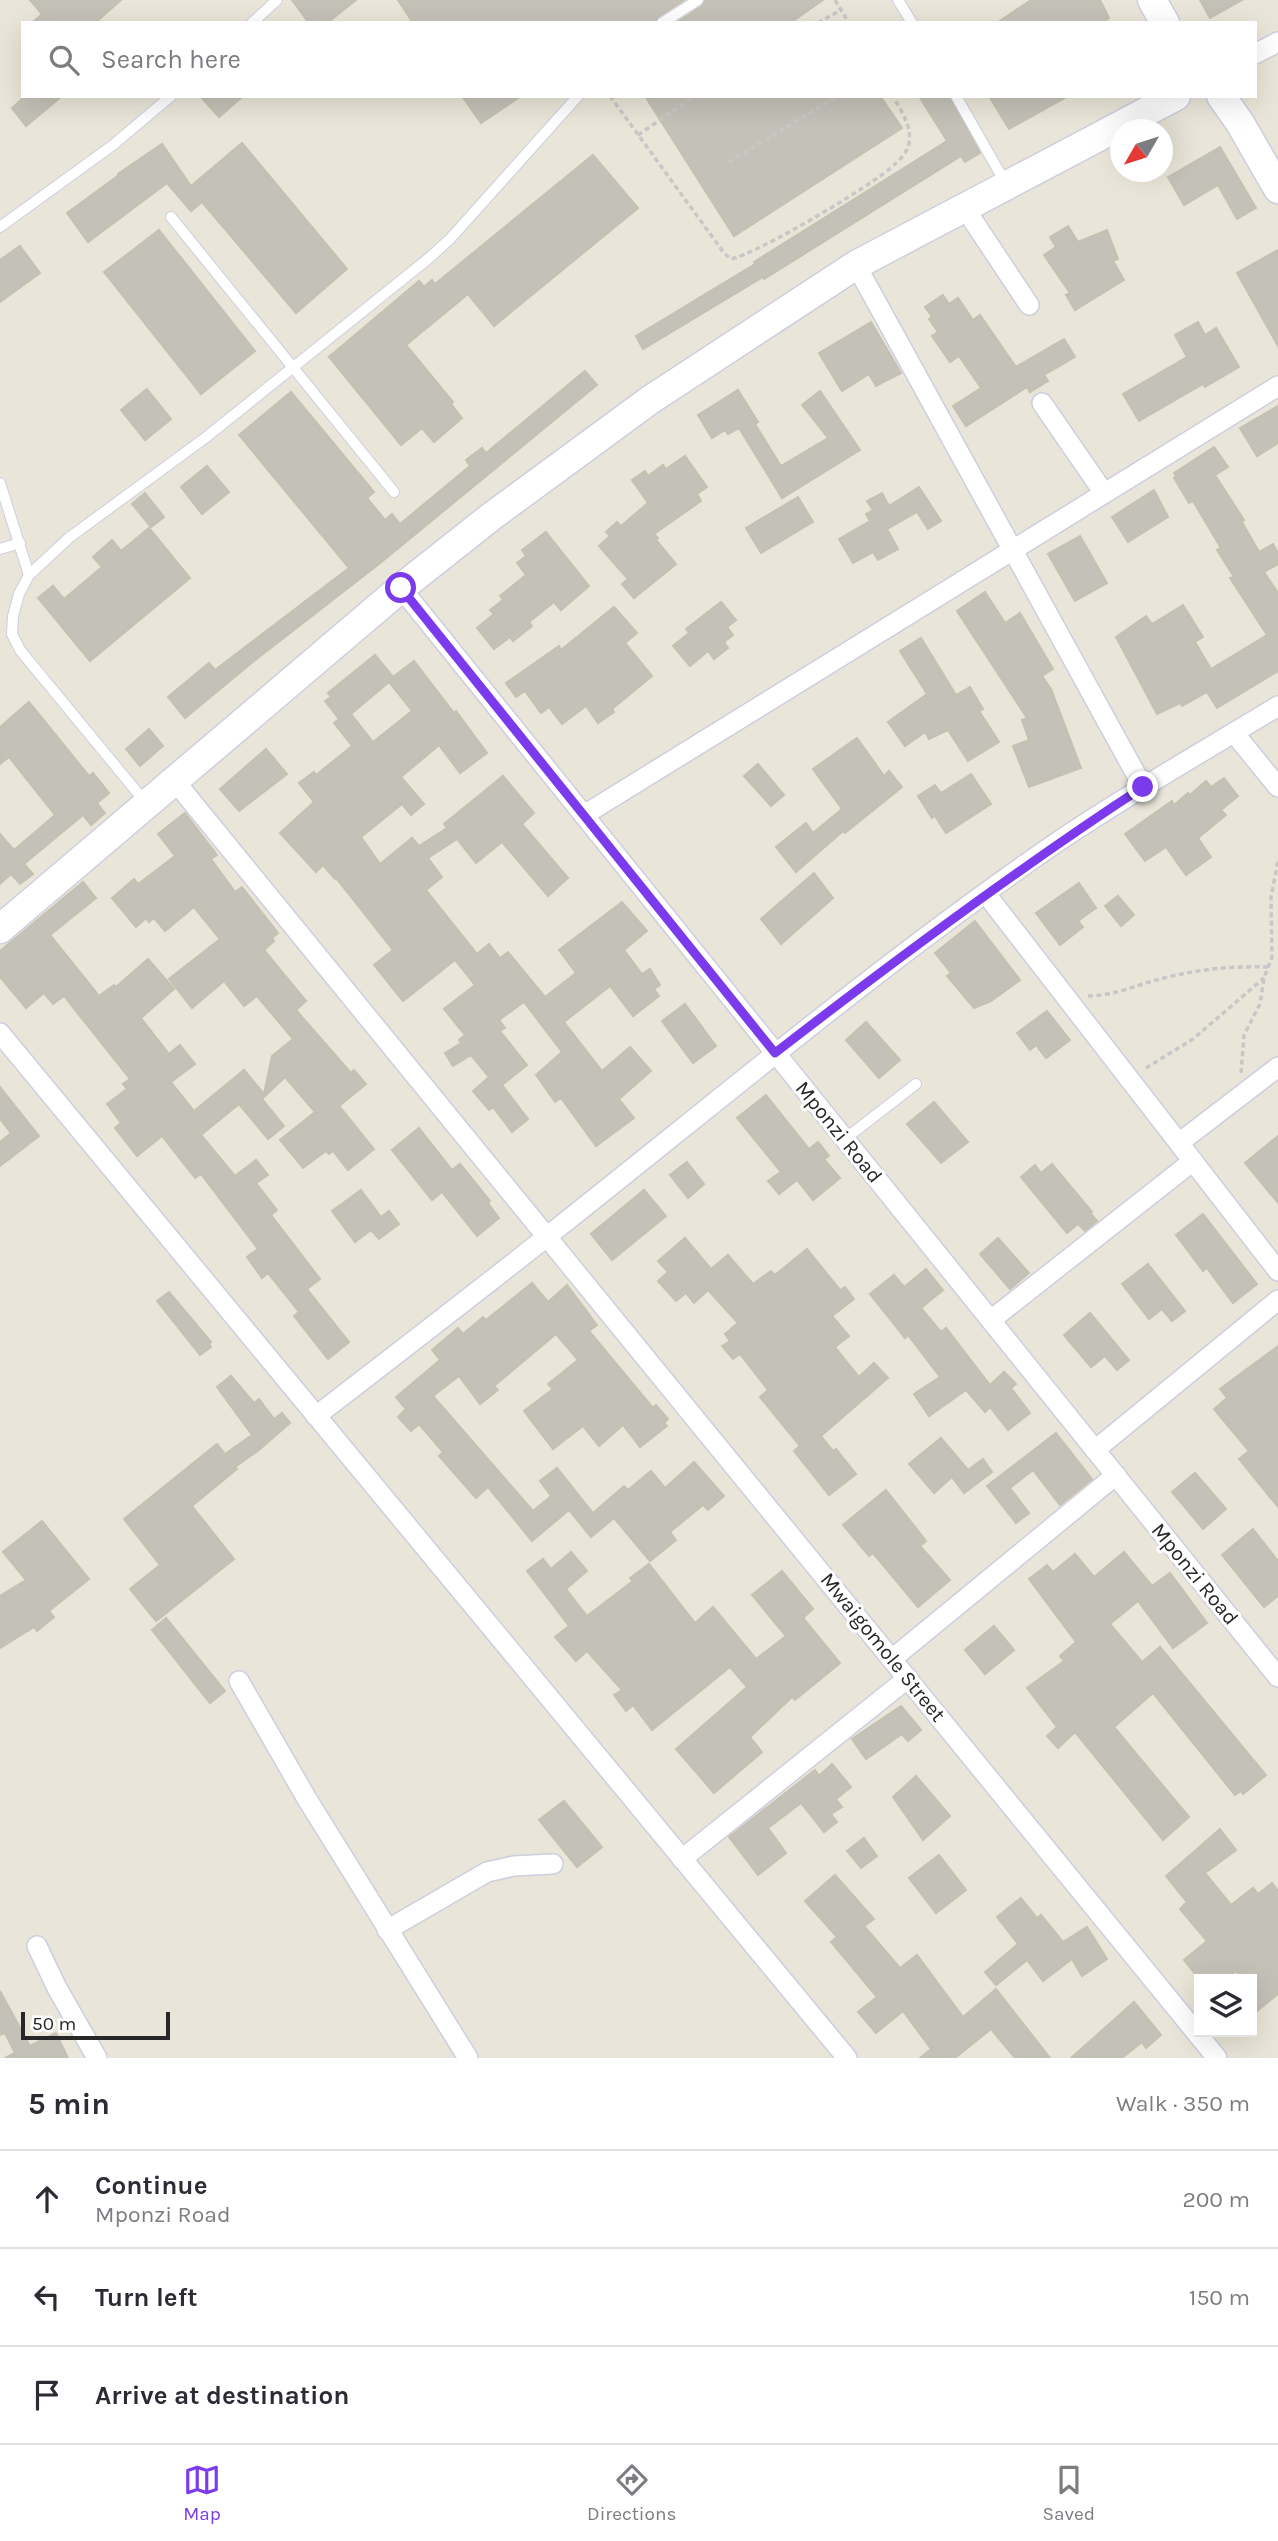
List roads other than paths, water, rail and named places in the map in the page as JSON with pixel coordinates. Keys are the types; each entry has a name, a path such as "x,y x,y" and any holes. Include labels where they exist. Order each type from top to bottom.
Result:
{"street":[{"path":"1152,0 1164,21"},
{"path":"1257,53 1278,42"},
{"path":"0,929 401,588 492,516 650,400 856,265 1172,98"},
{"path":"1222,98 1240,122 1278,190"},
{"path":"964,207 1029,305"},
{"path":"856,265 1143,787"},
{"path":"584,815 1278,386"},
{"path":"1042,403 1104,493"},
{"name":"Mponzi Road","path":"401,588 1276,1671"},
{"path":"316,1416 548,1236 775,1053 986,894 1054,845 1143,787 1278,706"},
{"path":"1234,733 1278,787"},
{"name":"Mwaigomole Street","path":"174,780 1217,2058"},
{"path":"986,894 1278,1271"},
{"path":"0,1033 847,2058"},
{"path":"1179,1143 1278,1068"},
{"path":"991,1320 1193,1161"},
{"path":"1095,1450 1278,1300"},
{"path":"892,1659 1116,1475"},
{"path":"682,1859 908,1678"},
{"path":"239,1681 387,1930 468,2058"},
{"path":"387,1930 487,1872 514,1866 553,1864"},
{"path":"37,1946 57,1988 97,2058"}],"lane":[{"path":"254,21 277,0"},
{"path":"665,21 698,0"},
{"path":"898,0 911,21"},
{"path":"0,227 113,145 170,98"},
{"path":"146,803 20,650 12,634 13,616 19,594 29,576 71,537 205,438 428,259 450,239 576,98"},
{"path":"958,98 1006,184"},
{"path":"171,217 394,492"},
{"path":"0,483 29,576"},
{"path":"0,549 20,543"},
{"path":"845,1139 916,1084"}]}
